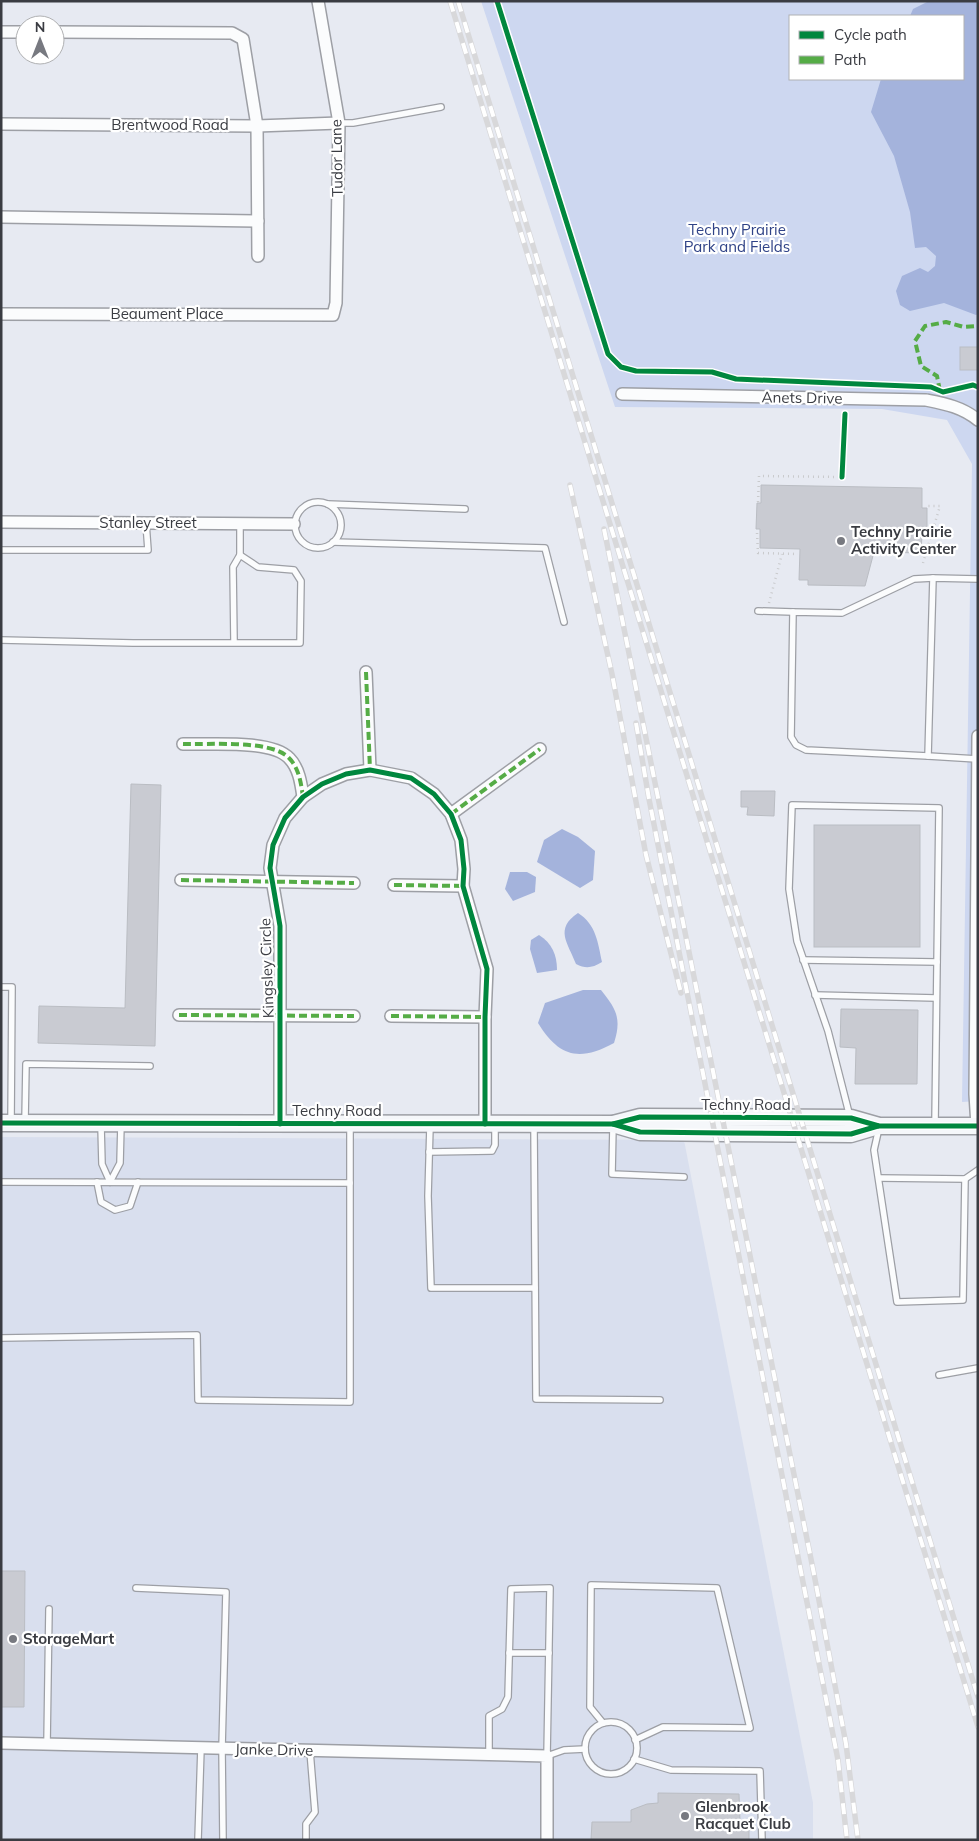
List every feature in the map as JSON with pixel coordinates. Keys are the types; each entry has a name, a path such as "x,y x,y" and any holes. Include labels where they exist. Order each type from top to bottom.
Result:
{"main road":[{"name":"Techny Road","path":"13,1123 613,1124 640,1116 851,1118 879,1126 978,1126"},
{"name":"Techny Road","path":"613,1124 640,1132 851,1134 879,1126"}],"street":[{"name":"Tudor Lane","path":"318,1 339,124 336,303 332,315"},
{"path":"1,32 15,32"},
{"path":"65,32 232,33 243,39 257,126 258,256"},
{"name":"Brentwood Road","path":"1,124 257,126 339,124"},
{"path":"1,217 258,221"},
{"name":"Beaument Place","path":"1,314 332,315"},
{"name":"Anets Drive","path":"622,394 926,400 951,404 968,412 978,420"},
{"name":"Stanley Street","path":"1,522 294,524"},
{"path":"366,672 370,770"},
{"path":"978,736 975,1094 978,1126"},
{"path":"183,744 268,747 288,757 300,776 303,797"},
{"path":"451,814 540,749"},
{"name":"Kingsley Circle","path":"280,1124 280,926 270,868 272,845 285,818 303,797 322,784 338,777 370,770 411,778 434,794 451,814 461,840 464,869 463,886 487,969 484,1017 490,1124"},
{"path":"181,880 354,883"},
{"path":"394,885 463,886"},
{"path":"178,1015 354,1016"},
{"path":"391,1016 484,1017"},
{"name":"Janke Drive","path":"1,1743 547,1756"},
{"path":"547,1756 547,1840"}],"lane":[{"path":"339,124 353,124 441,107"},
{"path":"465,509 326,504 319,502 305,506 300,511 294,524 299,538 311,547 319,548 333,542 545,548 564,622"},
{"path":"326,504 338,513 340,521 341,529 333,542"},
{"path":"1,550 148,550 146,523"},
{"path":"234,642 234,567 240,556 240,523"},
{"path":"1,640 143,643 300,643 301,581 294,570 258,567 240,556"},
{"path":"928,756 933,578"},
{"path":"758,611 842,613 914,579 978,578"},
{"path":"793,612 791,737 796,745 806,750 977,759"},
{"path":"851,1118 797,941 790,889 792,805 939,808 935,1126"},
{"path":"803,960 937,962"},
{"path":"1,987 12,987 13,1123"},
{"path":"815,995 936,998"},
{"path":"13,1123 26,1064 150,1066"},
{"path":"101,1124 102,1164 110,1182"},
{"path":"110,1182 120,1163 121,1124"},
{"path":"1,1338 197,1335 198,1400 350,1402 350,1124"},
{"path":"430,1124 430,1288 535,1288"},
{"path":"429,1152 492,1151 495,1145 490,1124"},
{"path":"534,1124 536,1399 660,1400"},
{"path":"613,1124 612,1174 684,1177"},
{"path":"879,1126 874,1150 897,1302 963,1300 965,1179"},
{"path":"879,1178 965,1179 978,1170"},
{"path":"1,1182 350,1183"},
{"path":"97,1182 101,1202 115,1210 130,1206 138,1182"},
{"path":"939,1375 978,1368"},
{"path":"603,1723 590,1707 591,1585 717,1588 750,1728 663,1727 635,1740"},
{"path":"136,1588 226,1592 222,1748 223,1840"},
{"path":"489,1755 490,1716 502,1710 508,1697 511,1589 550,1588 547,1756 564,1750 585,1749"},
{"path":"47,1744 48,1609"},
{"path":"509,1653 549,1653"},
{"path":"609,1722 622,1725 632,1734 635,1740 636,1753 634,1759 630,1765 619,1772 605,1773 599,1771 589,1762 585,1749 591,1730 603,1723 609,1722"},
{"path":"198,1840 201,1748"},
{"path":"306,1840 306,1824 315,1812 310,1751"},
{"path":"634,1759 671,1770 760,1771 762,1840"}],"path":[{"path":"758,502 759,476 842,477 843,468"},
{"path":"923,563 940,506 927,506"},
{"path":"757,532 758,553 798,554"},
{"path":"766,612 782,554"}],"shaded area":[{"path":"1,1137 684,1140 813,1803 813,1840 1,1840"}],"green space":[{"name":"Techny Prairie Park and Fields","path":"481,1 978,1 978,1101 962,1102 972,464 947,420 882,409 615,407"}],"water":[{"path":"929,1 978,1 978,314 976,315 944,303 910,311 900,305 896,291 902,276 920,268 928,272 935,266 936,256 926,247 915,248 910,212 894,156 871,112 881,80 964,80 964,15 910,15 913,9"},
{"path":"562,829 578,837 595,851 593,880 580,888 537,862 544,840"},
{"path":"510,872 527,872 536,877 535,892 513,901 505,889"},
{"path":"578,913 589,923 597,941 602,962 592,967 583,967 576,964 565,937 566,925"},
{"path":"539,935 553,950 557,970 537,973 530,949 531,940"},
{"path":"583,990 601,990 616,1014 616,1034 614,1043 602,1049 590,1053 571,1053 554,1043 538,1023 545,1003"}],"building":[{"path":"960,347 978,347 978,370 960,370"},
{"name":"Techny Prairie Activity Center","path":"761,485 922,488 922,508 927,508 927,534 922,534 921,553 874,552 865,586 808,585 808,580 799,580 800,549 760,548 760,529 756,529 757,503 761,503"},
{"path":"131,784 161,785 155,1046 38,1043 39,1006 125,1008"},
{"path":"741,791 775,791 774,816 747,815 748,807 741,807"},
{"path":"814,825 920,825 920,947 814,947"},
{"path":"841,1009 918,1010 917,1084 855,1084 856,1048 840,1047"},
{"name":"StorageMart","path":"1,1571 25,1571 24,1707 1,1707"},
{"name":"Glenbrook Racquet Club","path":"658,1793 739,1794 740,1822 749,1822 749,1840 591,1840 592,1822 631,1822 631,1810 647,1804 658,1803"}],"railway":[{"path":"450,1 978,1727"},
{"path":"458,1 978,1697"},
{"path":"570,485 612,674 646,855 681,993"},
{"path":"604,529 814,1574 846,1744 858,1840"},
{"path":"636,723 649,799 838,1760 847,1840"}],"marked path":[{"path":"940,391 937,376 921,366 915,341 925,326 946,322 964,327 978,326"},
{"path":"366,672 370,770"},
{"path":"183,744 254,745 280,752 289,758 295,766 303,797"},
{"path":"451,814 540,749"},
{"path":"181,880 354,883"},
{"path":"394,885 463,886"},
{"path":"179,1015 354,1016"},
{"path":"391,1016 485,1017"}],"cycle path":[{"path":"497,1 608,354 621,367 636,371 712,372 736,379 931,387 943,392 973,385 978,387"},
{"path":"842,477 845,414"},
{"path":"280,1124 280,926 270,868 273,845 285,818 303,797 322,784 346,774 370,770 411,778 434,794 451,814 461,840 464,869 463,886 487,969 485,1124"},
{"path":"1,1123 613,1124 640,1117 851,1118 879,1126 978,1126"},
{"path":"613,1124 640,1132 851,1134 878,1126"}],"place":[{"name":"Techny Prairie Activity Center","path":"841,541"},
{"name":"StorageMart","path":"13,1639"},
{"name":"Glenbrook Racquet Club","path":"685,1816"}]}
